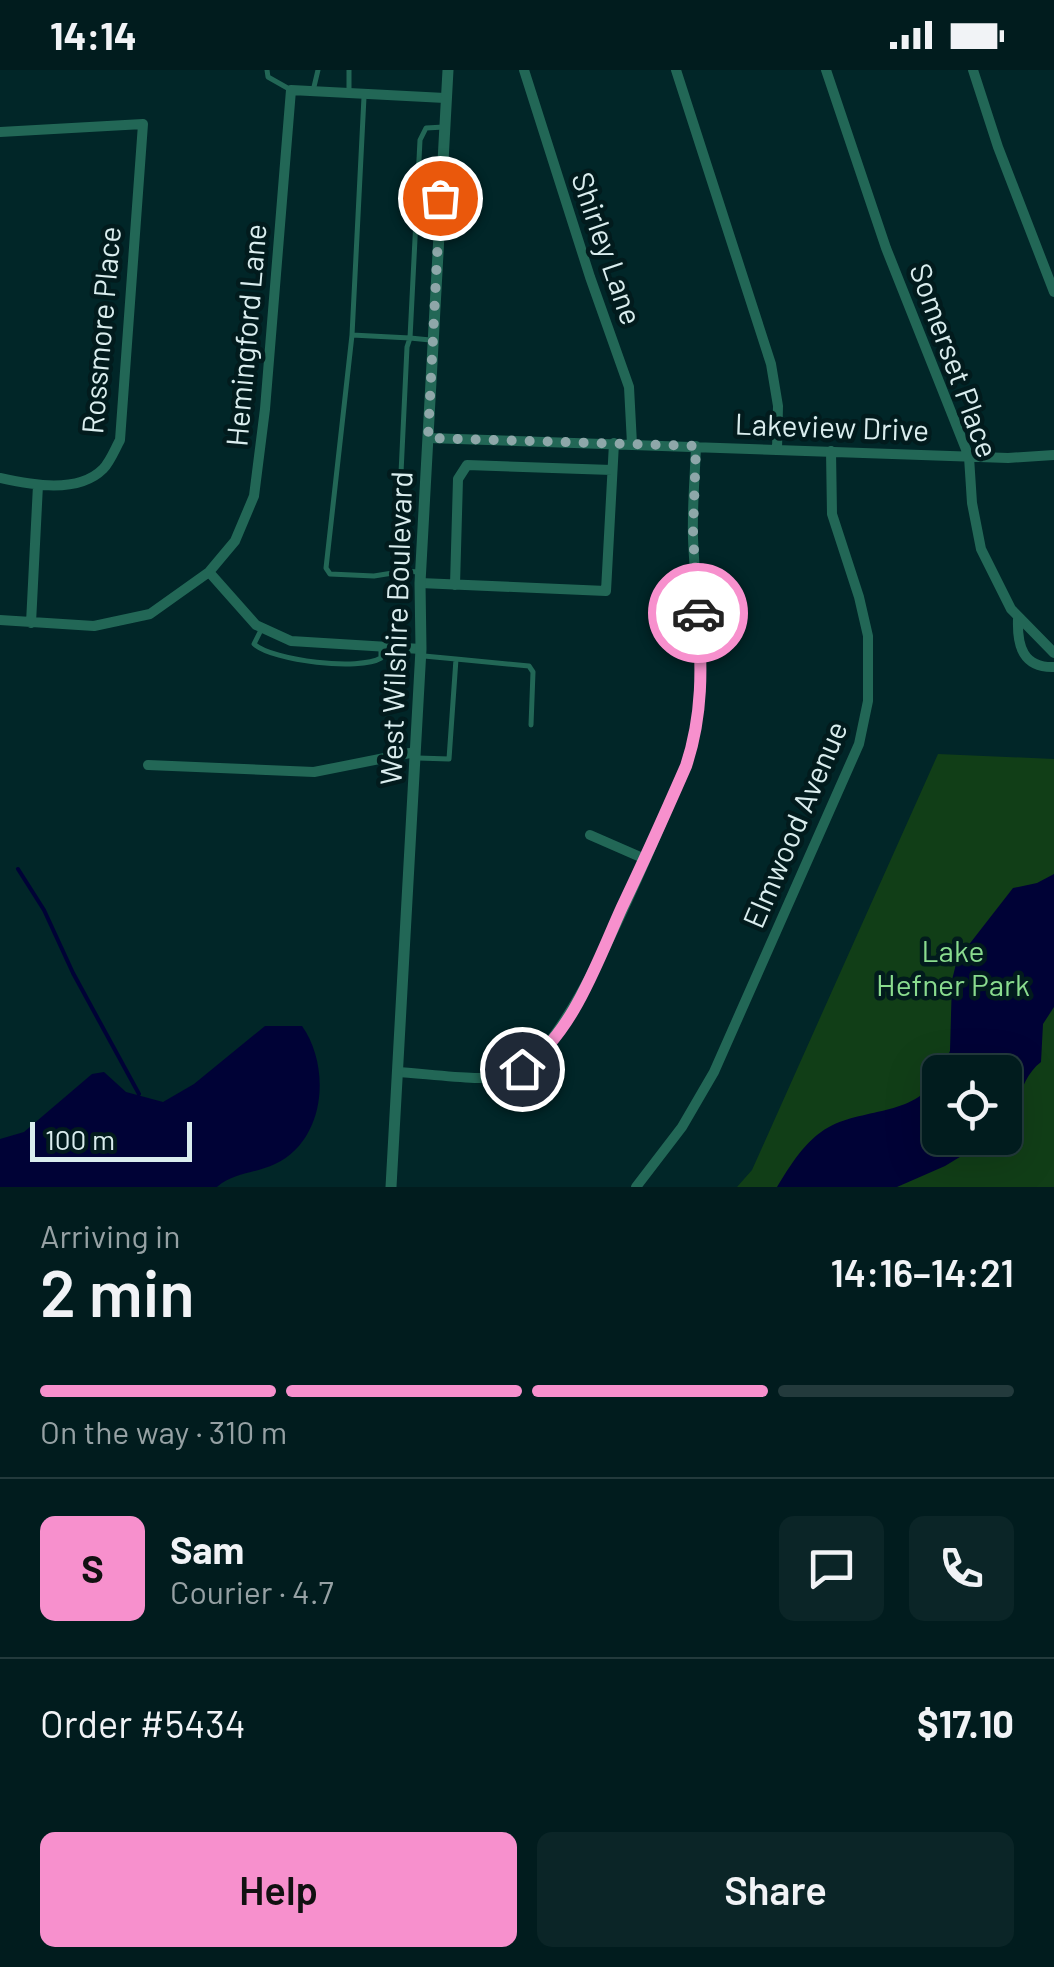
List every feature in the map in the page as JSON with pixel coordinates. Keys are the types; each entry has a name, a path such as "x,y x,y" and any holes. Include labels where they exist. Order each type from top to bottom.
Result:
{"street":[{"name":"West Wilshire Boulevard","path":"391,1187 448,70"},
{"name":"Shirley Lane","path":"524,70 629,387 632,444"},
{"path":"676,70 771,364 778,406 777,450"},
{"name":"Somerset Place","path":"826,70 886,248 969,457 981,549 1000,593 1018,618 1054,653"},
{"path":"973,70 1054,292"},
{"path":"291,90 445,98"},
{"name":"Hemingford Lane","path":"0,620 94,626 150,614 210,572 235,541 254,496 265,410 291,90"},
{"name":"Rossmore Place","path":"0,132 143,124 120,440 103,469 81,483 38,485 0,478"},
{"name":"Lakeview Drive","path":"428,438 969,457 1054,455"},
{"path":"420,578 455,584 606,592 614,443"},
{"path":"398,1072 498,1077 511,1075 537,1058 576,1002 645,859 686,766 700,712 701,659 693,534 696,446"},
{"name":"Elmwood Avenue","path":"636,1187 682,1127 714,1072 848,775 866,719 870,678 868,636 832,514 831,451"},
{"path":"455,584 458,479 467,464 612,470"},
{"path":"32,623 38,485"},
{"path":"210,572 256,625 291,640 421,652"},
{"path":"1018,618 1017,637 1024,656 1038,666 1054,667"},
{"path":"148,766 314,772 415,755"},
{"path":"590,834 645,859"}],"lane":[{"path":"268,70 268,77 291,90"},
{"path":"312,91 318,70"},
{"path":"348,93 349,70"},
{"path":"364,94 352,335 326,568 330,574 374,576 405,571"},
{"path":"420,578 405,571 397,558 420,140 426,128 444,127"},
{"path":"352,335 433,340"},
{"path":"263,628 254,644 270,655 370,663 381,658 381,646"},
{"path":"421,652 529,666 531,725"},
{"path":"415,755 449,759 456,659"}],"green space":[{"name":"Lake Hefner Park","path":"938,754 1054,759 1054,1187 737,1187 752,1170"}],"shaded area":[{"path":"1054,874 1054,1007 1043,1024 1041,1062 1022,1090 1022,1055 948,1055 952,980 957,960 1013,888 1037,883"},
{"path":"265,1026 302,1026 317,1061 320,1081 314,1121 305,1138 275,1164 217,1187 0,1187 0,1139 24,1132 92,1074 104,1072 126,1092 163,1102 194,1084"},
{"path":"922,1094 922,1155 963,1155 897,1187 777,1187 820,1132"}],"waterway":[{"path":"18,869 44,910 73,973 139,1094"}],"way so far":[{"path":"440,198 428,438 696,446 693,534 698,613"}],"route":[{"path":"522,1069 552,1041 576,1002 686,766 700,712 698,613"}]}
